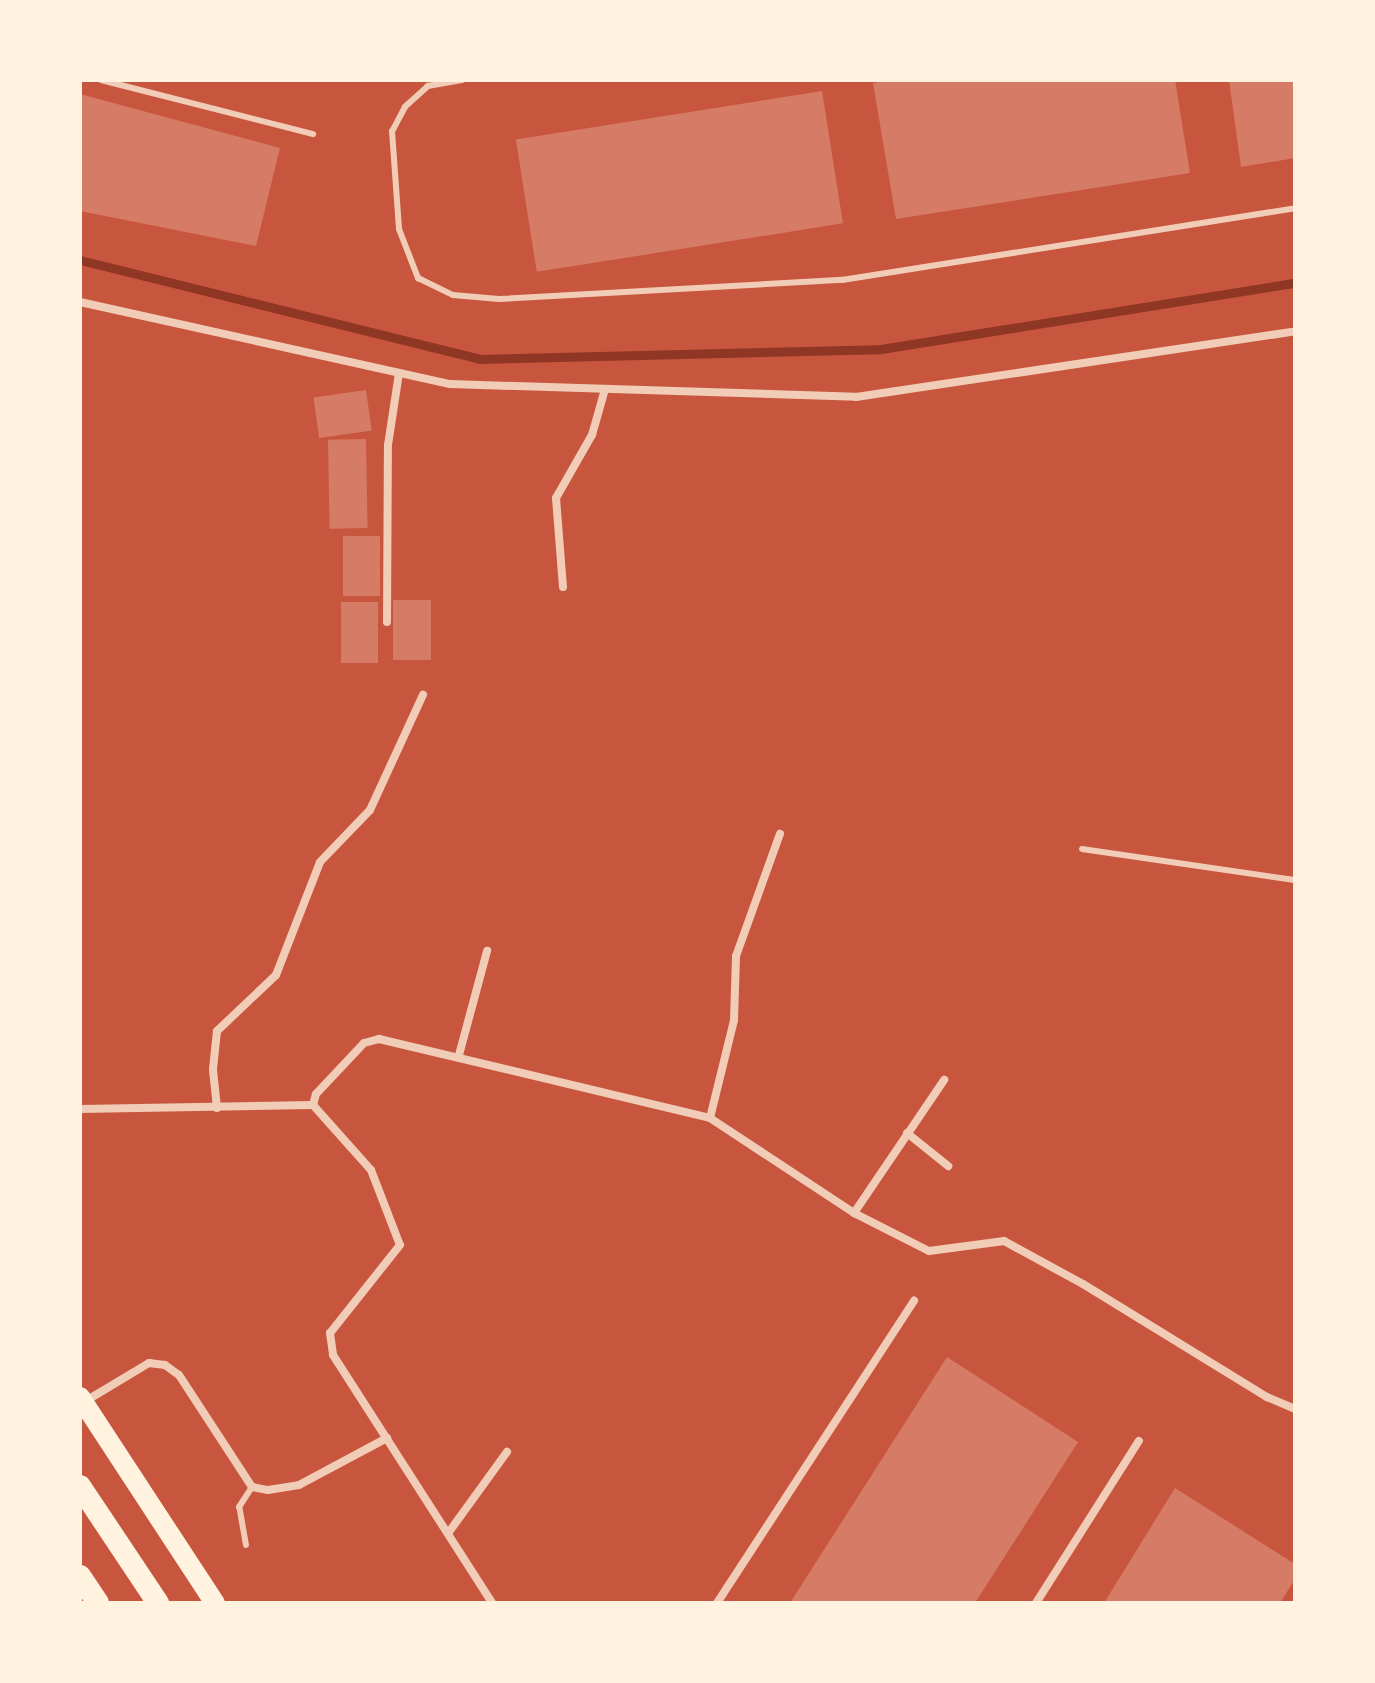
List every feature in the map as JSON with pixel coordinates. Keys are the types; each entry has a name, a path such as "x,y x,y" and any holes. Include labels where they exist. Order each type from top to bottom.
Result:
{"highway":[{"path":"80,1486 158,1603"},
{"path":"80,1576 98,1603"}],"main road":[{"path":"82,1400 215,1603"}],"street":[{"path":"80,302 450,384 856,397 1295,331"},
{"path":"387,622 388,445 399,373"},
{"path":"563,587 556,498 592,435 605,389"},
{"path":"217,1108 213,1069 217,1031 276,975 320,862 370,810 423,695"},
{"path":"710,1118 734,1020 736,956 780,834"},
{"path":"459,1055 487,951"},
{"path":"313,1105 316,1094 364,1043 371,1040 459,1055 710,1118 854,1213 929,1251 1004,1241 1083,1284 1267,1397 1295,1409"},
{"path":"854,1213 944,1080"},
{"path":"80,1109 313,1105"},
{"path":"313,1105 371,1170 400,1245 330,1333 333,1355 492,1603"},
{"path":"907,1133 948,1166"},
{"path":"717,1603 914,1301"},
{"path":"82,1400 149,1363 165,1365 179,1375 252,1487 268,1490 299,1485 387,1438"},
{"path":"1036,1603 1139,1441"},
{"path":"449,1532 507,1452"}],"lane":[{"path":"101,80 313,134"},
{"path":"462,80 428,86 405,107 392,131 399,229 418,278 453,295 499,299 842,280 1295,208"},
{"path":"1082,849 1295,880"},
{"path":"246,1545 239,1507 252,1487"}],"building":[{"path":"895,80 1175,80 1190,173 896,219 873,83"},
{"path":"1229,80 1295,80 1295,158 1241,167"},
{"path":"822,91 843,223 537,272 516,139"},
{"path":"80,94 280,148 256,246 80,211"},
{"path":"366,390 372,431 319,438 314,397"},
{"path":"366,439 368,528 330,529 328,440"},
{"path":"343,536 380,536 380,596 343,596"},
{"path":"393,600 431,600 431,660 393,660"},
{"path":"341,602 378,602 378,663 341,663"},
{"path":"947,1357 1078,1442 975,1603 790,1603"},
{"path":"1175,1488 1295,1564 1295,1579 1280,1603 1104,1603"}],"waterway":[{"path":"80,260 480,359 881,349 1295,283"}]}
